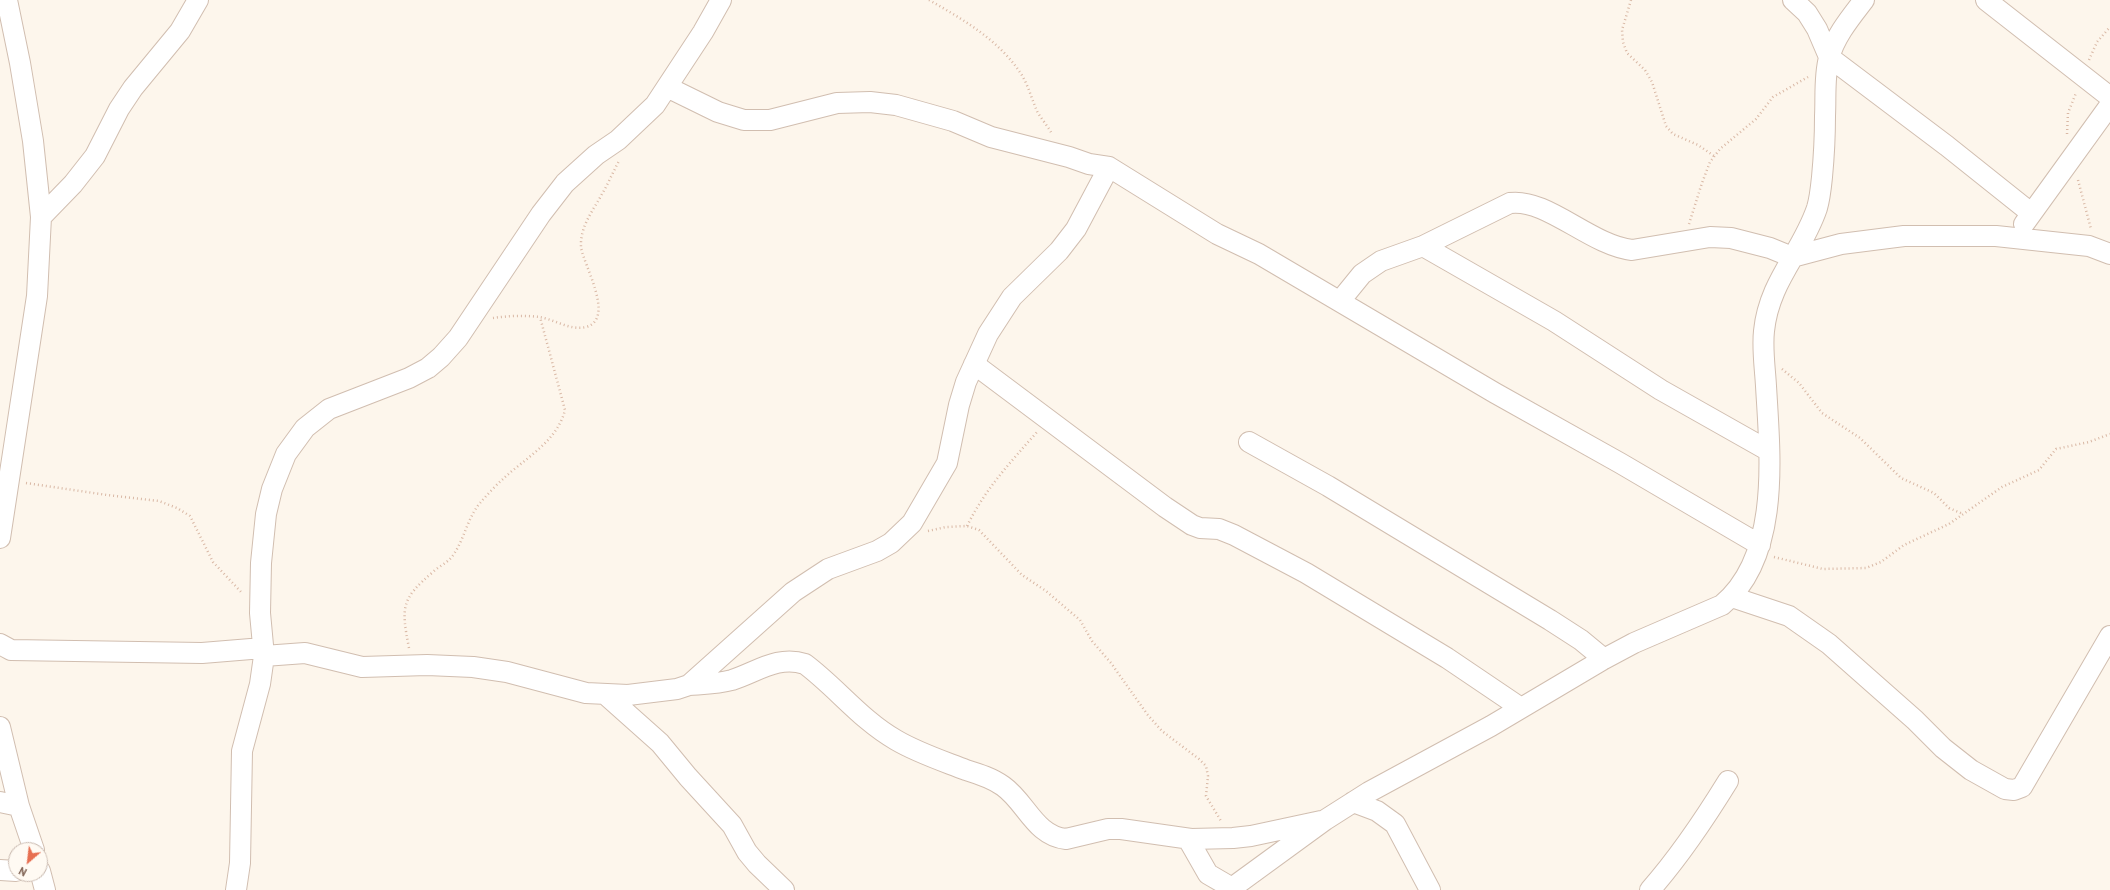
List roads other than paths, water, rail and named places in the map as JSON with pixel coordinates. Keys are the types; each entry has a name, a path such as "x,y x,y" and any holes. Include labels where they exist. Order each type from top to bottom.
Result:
{"street":[{"path":"0,538 37,296 41,217 33,141 22,71 6,0"},
{"path":"41,217 73,184 95,156 119,109 180,31 198,0"},
{"path":"236,890 240,863 242,751 259,691 264,652 260,613 261,563 266,514 272,489 286,454 305,428 329,409 409,378 428,368 441,357 466,326 537,219 565,183 596,154 618,140 656,105 703,32 721,0"},
{"path":"1188,839 1208,874 1231,889 1324,820 1353,802 1521,708 1604,659 1634,643 1709,612 1732,597 1745,578 1759,549 1769,476 1764,332 1768,309 1775,287 1809,228 1818,207 1825,144 1828,61 1817,29 1807,13 1793,0"},
{"path":"1828,61 1848,21 1864,0"},
{"path":"1986,0 2110,97"},
{"path":"1828,61 1947,146 2031,213"},
{"path":"668,87 718,112 744,120 770,120 837,103 870,102 896,105 952,121 991,137 1061,155 1089,164 1109,167 1217,234 1259,254 1495,393 1620,463 1759,549"},
{"path":"2014,237 2110,105"},
{"path":"0,644 11,650 119,653 264,652 305,654 362,667 451,666 507,672 562,688 586,693 628,695 677,689 689,684 752,626 794,592 828,569 877,551 891,543 912,523 947,463 959,405 974,364 988,334 1012,297 1059,251 1076,229 1109,167"},
{"path":"1340,301 1362,274 1381,261 1424,246 1510,203 1518,202 1546,211 1588,235 1621,249 1632,250 1710,237 1731,238 1770,248 1792,257 1841,244 1904,236 2014,237 2089,246 2104,252"},
{"path":"1424,246 1554,320 1661,390 1769,451"},
{"path":"974,364 1165,507 1192,525 1200,528 1219,530 1234,535 1306,573 1447,658 1521,708"},
{"path":"1250,442 1328,486 1550,620 1581,640 1604,659"},
{"path":"1732,597 1789,616 1829,644 1915,720 1942,748 1971,770 2006,789 2014,790 2022,787 2110,636"},
{"path":"689,684 710,684 730,680 778,661 794,661 805,664 874,726 897,741 921,753 991,778 1003,786 1012,794 1042,830 1053,837 1066,839 1108,829 1121,829 1188,839 1233,838 1251,836 1324,820"},
{"path":"605,694 660,743 688,777 732,825 752,858 784,890"},
{"path":"0,727 19,806 31,842"},
{"path":"1650,890 1673,864 1700,827 1728,782"},
{"path":"0,802 19,806"},
{"path":"1353,802 1377,810 1395,824 1430,890"}]}
